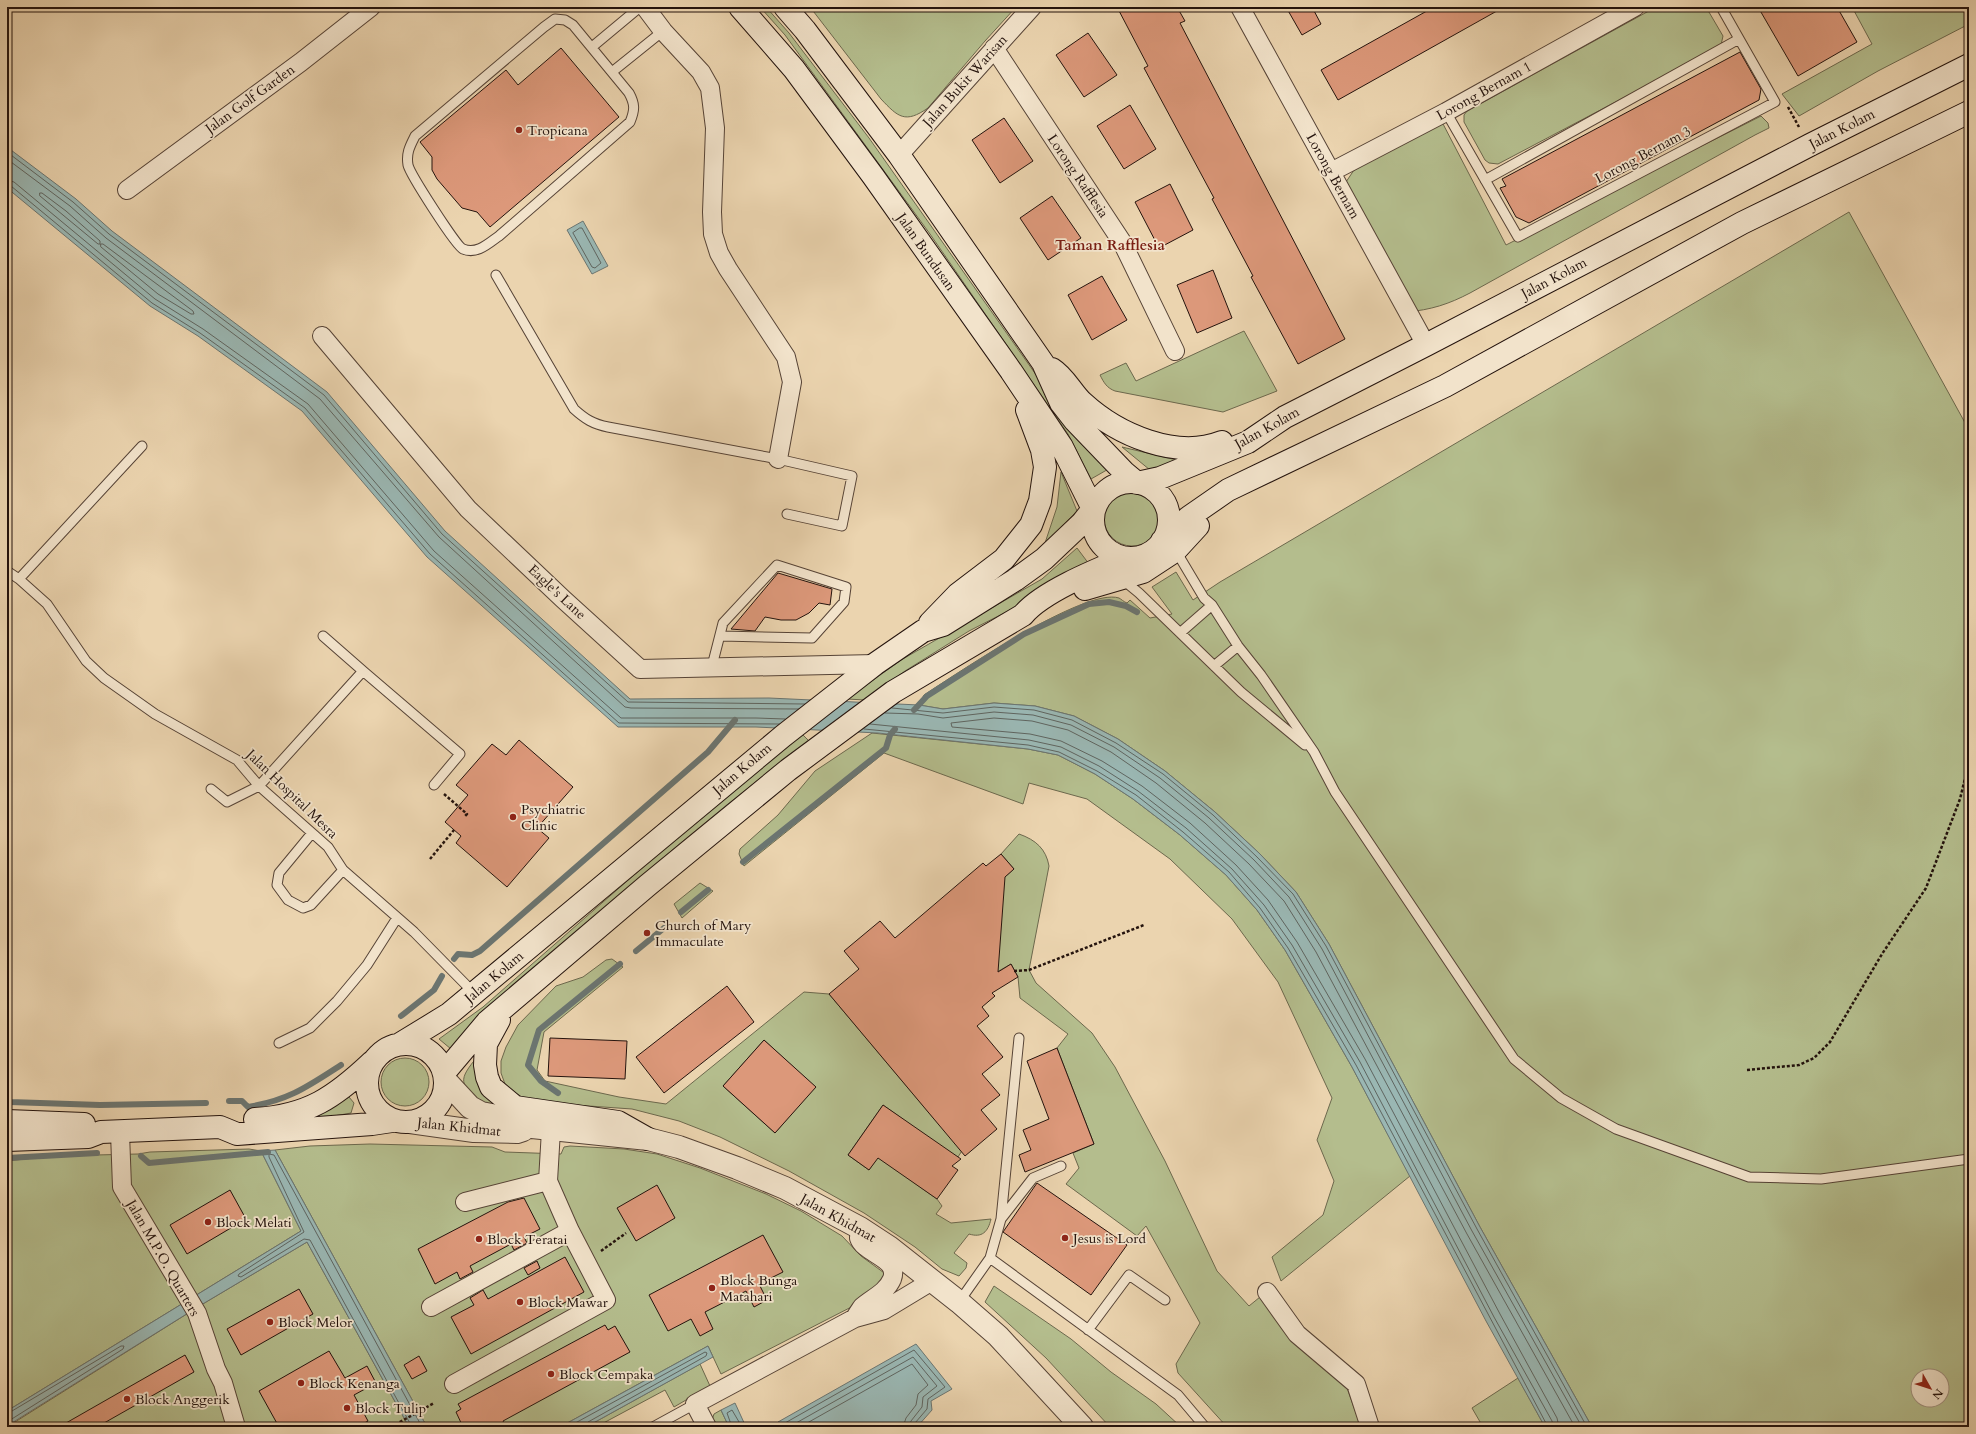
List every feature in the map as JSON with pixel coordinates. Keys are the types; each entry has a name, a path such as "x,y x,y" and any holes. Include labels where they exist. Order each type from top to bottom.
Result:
{"main road":[{"name":"Jalan Bundusan","path":"740,7 794,69 1011,371 1062,447 1093,510"},
{"path":"785,7 806,30 899,155 1043,363 1061,403 1075,421 1125,473 1137,483"},
{"name":"Jalan Kolam","path":"1137,483 1160,478 1248,442 1285,417 1810,144 1969,65"},
{"path":"444,1077 487,1022 653,881 788,770 893,692 1023,614 1031,605 1047,595 1122,568 1136,558 1146,555 1155,549 1169,546 1201,523 1256,477 1296,456 1445,386 1742,224 1969,112"},
{"path":"1043,363 1058,373 1083,403 1112,425 1153,443 1199,448 1214,445 1285,417"},
{"path":"922,631 958,594 1004,559 1031,525 1040,501 1045,467 1042,450 1011,371"},
{"path":"1122,568 1114,555 1105,549 1098,540 1094,530 1093,510 1099,499 1115,485 1126,482 1137,483 1147,485 1156,491 1163,499 1169,520 1167,531 1169,546"},
{"name":"Jalan Kolam","path":"400,1044 449,1014 474,994 783,736 875,664 922,631 943,625 1015,580 1044,559 1082,523 1093,510"},
{"path":"507,1005 486,1044 485,1065 487,1077 492,1087 503,1098 515,1107 618,1122 648,1139"},
{"path":"7,1140 88,1137 110,1133 220,1127 227,1130 237,1134 401,1121 431,1114 444,1096 444,1077 439,1062 432,1053 422,1047 411,1044 400,1044 384,1050 352,1080 329,1098 307,1108 275,1118 239,1120 227,1130"},
{"path":"372,1062 367,1078 367,1092 373,1106 382,1116 401,1121"},
{"name":"Jalan Khidmat","path":"444,1077 470,1107 493,1116 518,1120 541,1129"},
{"path":"7,1121 86,1124 110,1133"},
{"name":"Jalan Khidmat","path":"401,1121 474,1131 517,1132 541,1129 648,1139 679,1147 737,1168 785,1188 860,1228 889,1247 959,1302 998,1336 1082,1427"}],"street":[{"name":"Jalan Golf Garden","path":"127,190 301,62 371,7"},
{"path":"645,7 663,31 701,72 710,88 715,128 712,212 713,234 719,253 786,358 790,369 792,382 791,396 778,459"},
{"name":"Jalan Bukit Warisan","path":"899,155 1032,7"},
{"name":"Lorong Bernam","path":"1240,7 1426,345"},
{"name":"Lorong Bernam 1","path":"1331,172 1446,112 1635,7"},
{"name":"Lorong Rafflesia","path":"994,48 1122,242 1175,351"},
{"name":"Eagle's Lane","path":"322,336 468,508 563,599 640,669 712,666 875,664"},
{"path":"454,1384 606,1300 570,1231 548,1181 541,1129"},
{"name":"Jalan M.P.O. Quarters","path":"110,1133 122,1187 197,1313 216,1369 223,1383 236,1427"},
{"path":"465,1202 548,1181"},
{"path":"855,1318 862,1307 886,1288 892,1279 893,1270 890,1264 865,1246 859,1238 860,1228"},
{"path":"431,1307 570,1231"},
{"path":"707,1427 695,1404 855,1318 884,1310 932,1281"},
{"path":"1267,1292 1297,1334 1356,1384 1370,1427"}],"lane":[{"path":"592,47 640,7"},
{"name":"Lorong Bernam 3","path":"1446,112 1518,237 1776,102 1721,7"},
{"path":"555,19 565,20 573,25 592,47 629,93 634,102 634,111 630,122 493,240 482,248 473,250 463,249 452,236 408,166 408,151 415,136 555,19"},
{"path":"612,72 663,31"},
{"path":"1485,180 1739,39"},
{"path":"496,275 574,409 584,418 595,424 608,427 778,459 852,476 842,526 787,514"},
{"path":"19,579 142,446"},
{"path":"1169,546 1204,598 1212,605 1238,646 1261,675 1314,752 1335,792 1514,1059 1561,1098 1616,1129 1749,1177 1822,1179 1969,1159"},
{"path":"712,666 721,636 723,623 778,565 846,587 844,602 812,638 721,636"},
{"path":"1122,568 1139,593 1241,692 1314,752"},
{"name":"Jalan Hospital Mesra","path":"7,571 19,579 47,604 86,661 104,678 155,714 237,760 259,786 328,847 343,870 414,932 474,994"},
{"path":"1180,633 1212,605"},
{"path":"323,636 460,754 434,785"},
{"path":"1214,666 1238,646"},
{"path":"211,789 227,802 259,786 363,671"},
{"path":"312,833 279,872 277,885 288,900 303,908 310,904 343,870"},
{"path":"279,1043 310,1028 337,1001 367,965 397,918"},
{"path":"959,1302 990,1258 1001,1219 1019,1038"},
{"path":"1001,1219 1033,1178 1061,1166"},
{"path":"990,1258 1178,1395 1205,1427"},
{"path":"1088,1330 1129,1275 1165,1300"},
{"path":"652,1427 695,1404"}],"path":[{"path":"1747,1070 1799,1065 1814,1058 1830,1042 1882,954 1926,888 1960,799 1969,762"},
{"path":"434,785 467,814 464,817"},
{"path":"430,859 454,830"},
{"path":"1014,970 1029,970 1144,925"},
{"path":"586,1263 626,1233"},
{"path":"393,1426 434,1403"}],"green space":[{"path":"760,7 766,7 789,33 869,138 1075,430 1112,467 1091,479 1068,434 930,234 785,35"},
{"path":"810,7 1016,7 928,108 920,113 908,117 897,114 881,99"},
{"path":"1656,7 1706,7 1723,36 1721,45 1718,48 1498,164 1489,163 1485,160 1464,122 1464,115 1467,111"},
{"path":"1852,7 1969,7 1969,24 1878,71 1799,116 1782,94 1872,44"},
{"path":"1761,116 1768,123 1769,128 1470,293 1447,303 1424,310 1406,312 1344,185 1354,170 1442,122 1506,245"},
{"path":"1849,212 1969,430 1969,1427 1592,1427 1480,1227 1329,944 1296,892 1260,854 1215,812 1165,771 1118,739 1074,716 1035,706 994,703 943,709 919,705 924,695 963,669 1021,634 1051,618 1079,606 1102,598 1119,598 1127,603 1130,600 1150,618 1172,614 1152,587 1176,572 1193,600 1220,582"},
{"path":"1244,331 1277,391 1223,412 1115,391 1106,385 1100,375 1126,363 1136,381"},
{"path":"1122,447 1185,462 1150,470"},
{"path":"1061,472 1077,511 1045,543 1057,507"},
{"path":"1126,490 1138,490 1148,494 1156,502 1160,512 1160,524 1156,534 1148,542 1138,546 1126,546 1116,542 1108,534 1104,524 1104,512 1108,502 1116,494"},
{"path":"1077,548 1092,568 969,631 905,671 865,700 847,699 901,660 1042,579"},
{"path":"872,733 1028,749 1058,755 1095,774 1133,799 1180,835 1226,875 1257,910 1285,950 1352,1067 1410,1176 1281,1281 1272,1257 1323,1215 1334,1181 1317,1140 1332,1098 1278,982 1232,919 1170,859 1087,799 1029,783 1023,804 884,753 744,866 739,854 740,849 778,815 815,771"},
{"path":"802,734 809,741 726,805 645,873 486,1011 466,1030 451,1049 439,1039 483,1007 674,840"},
{"path":"1019,834 1035,842 1043,850 1049,866 1029,970 1036,983 1092,1033 1115,1067 1165,1161 1217,1271 1249,1306 1260,1297 1347,1388 1361,1427 1227,1427 1178,1373 1176,1364 1200,1323 1146,1226 1137,1236 1066,1184 1079,1168 1073,1153 1094,1144 1057,1048 1068,1034 1020,998 1018,977 1011,964 997,972 999,882 1014,869 1001,854"},
{"path":"700,883 713,891 682,918 674,904"},
{"path":"612,959 623,967 544,1032 537,1070 545,1081 619,1097 666,1104 804,992 829,994 936,1121 970,1138 958,1157 902,1174 937,1199 942,1206 936,1214 951,1223 991,1219 984,1233 978,1235 969,1234 954,1253 967,1263 966,1268 959,1276 942,1269 915,1247 864,1213 789,1171 720,1137 679,1121 632,1109 546,1103 528,1100 515,1093 505,1084 501,1073 501,1061 506,1047 518,1025 556,986 583,977 606,960","holes":["764,1040 815,1087 775,1133 723,1086","883,1105 904,1120 869,1170 848,1155"]},
{"path":"478,1056 497,1106 481,1105 465,1086 464,1077 471,1064"},
{"path":"405,1058 414,1060 422,1065 427,1073 429,1082 427,1091 422,1099 414,1104 405,1106 396,1104 388,1099 383,1091 381,1082 383,1073 388,1065 396,1060"},
{"path":"349,1097 354,1103 351,1113 311,1120"},
{"path":"370,1144 492,1147 505,1152 561,1154 564,1147 570,1146 624,1149 657,1154 700,1168 766,1194 801,1211 842,1236 861,1256 887,1275 863,1301 721,1374 708,1346 560,1427 427,1427 275,1150 310,1146"},
{"path":"249,1149 261,1151 301,1231 7,1411 7,1161 53,1156"},
{"path":"307,1242 409,1427 7,1427 201,1305"},
{"path":"994,1286 1071,1339 1111,1372 1156,1404 1181,1427 1110,1427 1046,1358 985,1302"},
{"path":"700,1364 710,1386 674,1407 665,1390 596,1427 586,1427"},
{"path":"1518,1378 1545,1427 1483,1427 1472,1408"},
{"path":"721,1410 729,1427 716,1427 712,1420 714,1414"}],"water":[{"path":"7,147 76,199 112,231 327,392 445,531 630,699 769,698 919,705 943,709 994,703 1035,706 1074,716 1118,739 1165,771 1215,812 1260,854 1296,892 1329,944 1480,1227 1592,1427 1545,1427 1486,1321 1352,1067 1285,950 1257,910 1226,875 1180,835 1133,799 1095,774 1058,755 1028,749 878,733 756,727 618,727 427,557 302,411 198,336 150,306 7,188"},
{"path":"583,221 608,266 592,274 567,230"},
{"path":"275,1150 427,1427 409,1427 307,1242 201,1305 7,1426 7,1411 301,1231 261,1151"},
{"path":"916,1344 952,1389 931,1401 932,1410 917,1427 780,1427 778,1422"},
{"path":"708,1346 713,1357 586,1427 560,1427"},
{"path":"735,1403 746,1427 729,1427 721,1410"}],"building":[{"path":"1117,7 1177,7 1185,21 1180,23 1345,339 1298,364 1251,277 1253,276 1212,199 1214,198 1144,68 1148,66"},
{"path":"1286,7 1312,7 1321,24 1302,35"},
{"path":"1434,7 1504,7 1338,100 1321,70"},
{"path":"1758,7 1837,7 1857,42 1798,76"},
{"path":"1088,33 1117,75 1084,97 1056,55"},
{"name":"Tropicana","path":"561,48 619,117 490,227 477,212 462,208 437,179 432,170 432,157 420,142 506,70 518,85"},
{"path":"1740,52 1761,89 1759,100 1529,223 1516,217 1500,188 1506,186 1502,179"},
{"path":"1130,105 1156,149 1124,169 1097,126"},
{"path":"1004,118 1033,161 1000,183 972,140"},
{"path":"1170,184 1193,230 1159,248 1135,202"},
{"path":"1052,196 1081,238 1048,260 1020,218"},
{"path":"1213,270 1232,318 1197,333 1177,285"},
{"path":"1102,276 1127,320 1092,340 1068,295"},
{"path":"778,573 832,589 830,605 819,603 809,613 796,620 781,620 765,617 755,631 731,629"},
{"name":"Psychiatric Clinic","path":"519,740 573,787 537,828 549,838 507,887 456,843 461,836 445,822 468,795 456,785 492,744 506,755"},
{"path":"1001,854 1014,869 1005,877 998,972 1011,964 1018,977 992,993 995,996 982,1007 989,1016 977,1026 1003,1057 982,1074 1000,1095 981,1110 997,1129 965,1156 829,994 859,969 844,951 880,921 895,938 983,863 986,866"},
{"path":"727,986 754,1022 664,1093 636,1057"},
{"path":"550,1038 627,1041 625,1079 548,1076"},
{"path":"764,1040 816,1087 775,1133 723,1086"},
{"path":"1057,1048 1094,1144 1025,1172 1019,1155 1031,1150 1023,1130 1049,1119 1027,1061"},
{"path":"883,1105 961,1159 952,1166 958,1170 937,1199 878,1158 869,1170 848,1155"},
{"name":"Jesus is Lord","path":"1037,1183 1127,1245 1091,1295 1003,1232"},
{"path":"657,1185 675,1218 636,1241 617,1208"},
{"name":"Block Melati","path":"230,1190 246,1219 187,1254 170,1225"},
{"name":"Block Teratai","path":"524,1198 540,1229 524,1237 527,1243 514,1250 511,1244 470,1266 473,1272 460,1279 457,1272 435,1284 418,1249 508,1202"},
{"name":"Block Bunga Matahari","path":"763,1235 783,1272 759,1284 767,1300 754,1307 746,1291 705,1312 713,1329 700,1336 691,1319 668,1331 649,1295"},
{"name":"Block Mawar","path":"565,1257 584,1292 471,1354 451,1317 474,1305 470,1298 483,1290 488,1299"},
{"path":"537,1261 540,1268 528,1275 524,1268"},
{"name":"Block Melor","path":"299,1289 313,1314 241,1355 227,1329"},
{"name":"Block Cempaka","path":"605,1325 608,1330 615,1326 630,1352 503,1421 506,1427 463,1427 456,1412 461,1409 458,1404"},
{"path":"329,1351 345,1378 367,1366 376,1383 354,1395 368,1421 357,1427 279,1427 259,1391"},
{"name":"Block Anggerik","path":"185,1355 194,1372 97,1427 59,1427"},
{"path":"419,1356 427,1371 412,1379 404,1365"}],"waterway":[{"path":"914,710 927,696 1024,634 1089,604 1109,602 1126,606 1137,612"},
{"path":"454,959 458,954 472,955 480,951 708,752 735,720"},
{"path":"743,862 886,748 890,735 895,729"},
{"path":"681,912 708,890"},
{"path":"636,951 664,928"},
{"path":"558,1093 541,1081 528,1065 539,1030 620,964"},
{"path":"401,1016 434,990 442,976"},
{"path":"229,1101 242,1101 248,1107 275,1101 297,1092 341,1065"},
{"path":"7,1099 10,1102 100,1105 206,1103"},
{"path":"141,1156 149,1163 268,1152"},
{"path":"7,1158 97,1153"}],"place":[{"name":"Tropicana","path":"519,130"},
{"name":"Psychiatric Clinic","path":"513,817"},
{"name":"Church of Mary Immaculate","path":"647,933"},
{"name":"Block Melati","path":"208,1222"},
{"name":"Jesus is Lord","path":"1065,1238"},
{"name":"Block Teratai","path":"479,1239"},
{"name":"Block Bunga Matahari","path":"712,1288"},
{"name":"Block Mawar","path":"520,1302"},
{"name":"Block Melor","path":"270,1322"},
{"name":"Block Cempaka","path":"551,1374"},
{"name":"Block Kenanga","path":"301,1383"},
{"name":"Block Anggerik","path":"127,1399"},
{"name":"Block Tulip","path":"347,1408"}],"district":[{"name":"Taman Rafflesia","path":"1110,245"}]}
